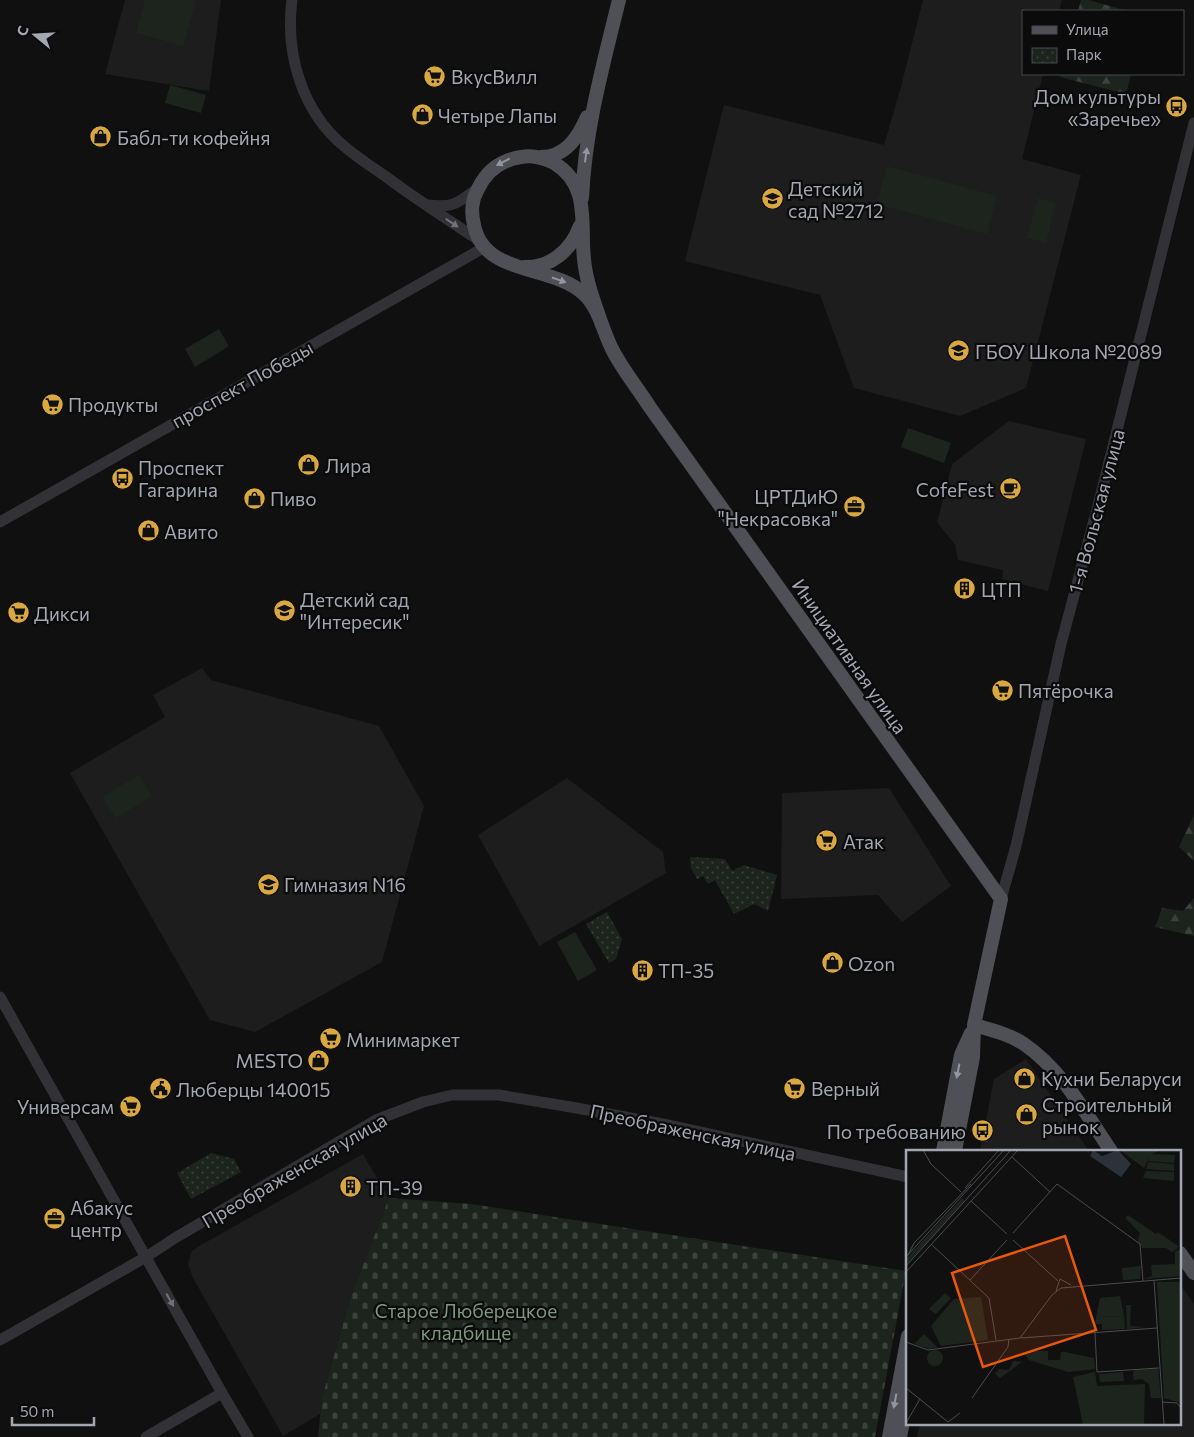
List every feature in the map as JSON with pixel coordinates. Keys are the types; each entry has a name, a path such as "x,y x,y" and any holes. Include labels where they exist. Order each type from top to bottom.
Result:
{"main road":[{"path":"582,204 583,171 597,88 619,0"},
{"path":"539,157 556,156 571,144 584,124 597,88"},
{"name":"Инициативная улица","path":"602,325 588,281 584,260 582,204 578,188 560,167 539,157 526,156 510,159 498,164 486,174 472,202 474,229 482,244 501,260 563,281 579,290 594,307 612,348 649,406 1001,899"},
{"name":"Инициативная улица","path":"512,265 538,266 553,260 566,250 576,238 582,220"},
{"path":"955,1150 973,1057 974,1025 1001,899"},
{"path":"943,1150 961,1055 974,1025"},
{"path":"974,1025 1010,1036 1023,1043 1038,1055 1069,1090 1110,1150"},
{"path":"1182,1256 1194,1273"},
{"path":"889,1437 906,1347"},
{"path":"900,1437 906,1406"}],"street":[{"path":"292,0 290,18 291,47 298,78 310,105 326,128 344,147 482,244"},
{"name":"1-я Вольская улица","path":"1001,899 1016,846 1061,644 1101,494 1194,123"},
{"path":"424,205 444,207 458,203 478,188"},
{"name":"проспект Победы","path":"0,522 482,244"},
{"path":"0,997 248,1437"},
{"name":"Преображенская улица","path":"0,1340 146,1258 175,1238 376,1120 423,1102 452,1095 499,1095 571,1107 663,1124 906,1177"},
{"path":"146,1437 222,1393"}],"shaded area":[{"path":"125,0 221,0 209,91 105,74"},
{"path":"923,0 1062,0 1059,10 1022,10 1022,75 1043,75 1022,159 1081,175 1026,388 960,416 854,388 820,295 685,261 724,105 884,145"},
{"path":"1009,421 1086,439 1048,591 1002,579 1003,570 958,560 955,545 937,522 952,464"},
{"name":"Гимназия N16","path":"202,668 211,680 379,726 424,806 382,962 255,1032 210,1020 70,773 165,717 153,695"},
{"path":"567,778 663,852 666,873 539,946 478,835"},
{"path":"889,788 951,886 902,922 878,895 781,899 782,793"},
{"name":"Строительный рынок","path":"1026,1059 1088,1150 980,1150 994,1079"},
{"path":"363,1154 389,1198 351,1296 322,1398 320,1414 283,1436 193,1278 188,1264 192,1251 201,1245"},
{"path":"1182,1287 1194,1304 1194,1437 917,1437 920,1424 1182,1424"}],"green space":[{"path":"145,0 196,0 183,46 136,33"},
{"path":"1081,0 1088,0 1124,10 1078,10"},
{"path":"1061,75 1131,75 1126,94 1060,77"},
{"path":"170,85 206,95 201,113 165,103"},
{"path":"887,166 997,196 987,234 877,204"},
{"path":"1038,198 1056,203 1046,243 1027,238"},
{"path":"219,329 229,346 195,367 185,349"},
{"path":"908,428 951,443 944,463 901,447"},
{"path":"139,775 152,796 116,818 102,797"},
{"path":"1194,815 1194,861 1179,847"},
{"path":"690,857 725,859 732,871 744,865 777,875 768,911 754,904 734,914 715,880 708,884 703,876 697,879 691,868"},
{"path":"1194,898 1194,936 1155,927 1162,908 1183,911"},
{"path":"607,912 622,939 616,959 609,963 586,924"},
{"path":"575,932 597,970 578,981 557,942"},
{"path":"211,1153 234,1159 241,1172 191,1199 177,1173"},
{"name":"Старое Люберецкое кладбище","path":"389,1198 471,1204 906,1271 875,1437 318,1437 322,1398 351,1296"}],"place":[{"name":"ВкусВилл","path":"435,76"},
{"name":"Дом культуры «Заречье»","path":"1177,107"},
{"name":"Четыре Лапы","path":"422,115"},
{"name":"Бабл-ти кофейня","path":"101,137"},
{"name":"Детский сад №2712","path":"772,199"},
{"name":"ГБОУ Школа №2089","path":"959,351"},
{"name":"Продукты","path":"52,404"},
{"name":"Лира","path":"309,465"},
{"name":"Проспект Гагарина","path":"122,478"},
{"name":"CofeFest","path":"1010,489"},
{"name":"Пиво","path":"254,498"},
{"name":"ЦРТДиЮ \"Некрасовка\"","path":"854,507"},
{"name":"Авито","path":"148,531"},
{"name":"ЦТП","path":"965,589"},
{"name":"Детский сад \"Интересик\"","path":"284,610"},
{"name":"Дикси","path":"18,613"},
{"name":"Пятёрочка","path":"1002,690"},
{"name":"Атак","path":"827,841"},
{"name":"Гимназия N16","path":"268,884"},
{"name":"Ozon","path":"832,963"},
{"name":"ТП-35","path":"642,970"},
{"name":"Минимаркет","path":"330,1039"},
{"name":"MESTO","path":"319,1060"},
{"name":"Кухни Беларуси","path":"1025,1078"},
{"name":"Верный","path":"795,1088"},
{"name":"Люберцы 140015","path":"160,1089"},
{"name":"Универсам","path":"130,1106"},
{"name":"Строительный рынок","path":"1026,1115"},
{"name":"По требованию","path":"982,1131"},
{"name":"ТП-39","path":"350,1187"},
{"name":"Абакус центр","path":"54,1218"}]}
